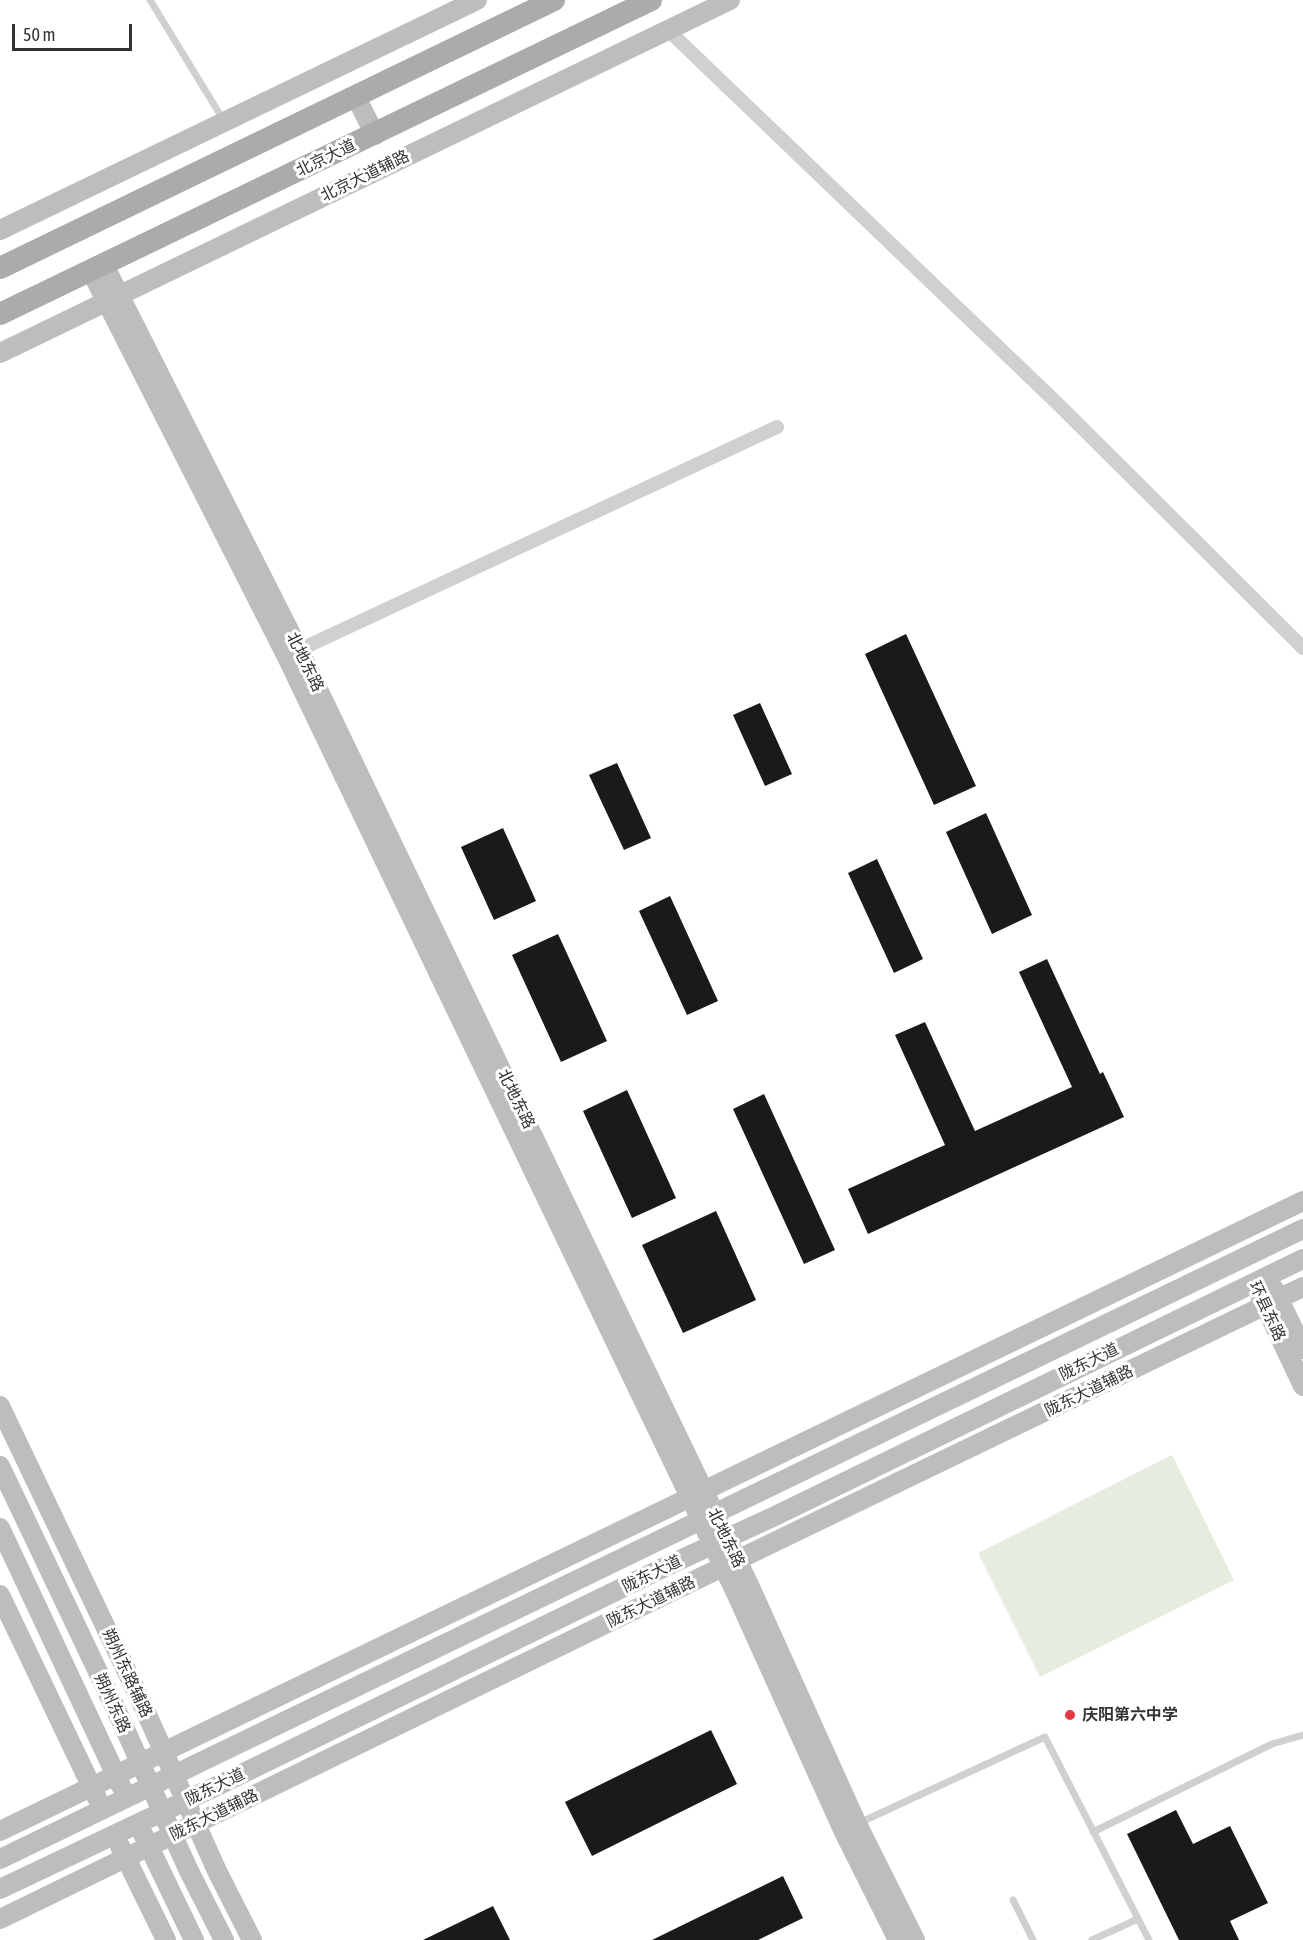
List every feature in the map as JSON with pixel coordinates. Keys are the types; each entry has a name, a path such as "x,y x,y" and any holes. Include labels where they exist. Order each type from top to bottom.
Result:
{"main road":[{"path":"0,268 554,0"},
{"name":"北京大道","path":"0,314 651,0"}],"street":[{"path":"0,230 477,0"},
{"name":"北京大道辅路","path":"0,353 730,0"},
{"path":"668,30 1059,406 1303,648"},
{"path":"356,97 375,135"},
{"name":"北地东路","path":"97,268 299,650 720,1542 843,1830 898,1940"},
{"name":"北地东路","path":"113,298 697,1494"},
{"path":"299,650 777,427"},
{"path":"0,1831 1303,1201"},
{"name":"陇东大道","path":"0,1859 1303,1229"},
{"name":"环县东路","path":"1239,1232 1272,1302 1303,1386"},
{"name":"陇东大道","path":"0,1889 1303,1259"},
{"name":"陇东大道辅路","path":"0,1919 1303,1287"},
{"name":"环县东路","path":"1272,1302 1303,1349"},
{"name":"朔州东路辅路","path":"0,1406 140,1699 217,1871 252,1940"},
{"name":"朔州东路","path":"0,1466 224,1940"},
{"name":"朔州东路","path":"0,1528 194,1940"},
{"name":"北地东路","path":"730,1564 915,1940"},
{"path":"0,1595 166,1940"}],"lane":[{"path":"150,0 225,122"},
{"path":"1093,1832 1272,1744 1303,1735"},
{"path":"857,1824 1045,1737 1149,1940"},
{"path":"1013,1900 1033,1940"},
{"path":"1092,1940 1138,1919"}],"shaded area":[{"path":"1172,1455 1234,1580 1040,1677 978,1553"}],"building":[{"path":"906,634 976,786 934,805 865,654"},
{"path":"760,703 792,774 765,786 733,715"},
{"path":"617,763 651,838 624,850 589,775"},
{"path":"986,813 1032,915 992,934 946,832"},
{"path":"503,828 536,901 494,920 461,847"},
{"path":"877,859 923,959 894,973 848,873"},
{"path":"670,896 718,1001 687,1015 639,911"},
{"path":"558,934 607,1041 561,1062 512,955"},
{"path":"1047,959 1100,1074 1103,1072 1124,1117 868,1234 848,1189 945,1145 895,1035 925,1022 975,1131 1072,1087 1019,972"},
{"path":"627,1090 676,1198 632,1218 583,1111"},
{"path":"764,1094 835,1250 804,1264 733,1109"},
{"path":"716,1211 756,1300 683,1333 642,1245"},
{"path":"711,1730 737,1784 592,1856 565,1802"},
{"path":"1176,1810 1193,1844 1230,1826 1268,1903 1230,1921 1239,1940 1179,1940 1127,1834"},
{"path":"783,1876 803,1918 758,1940 652,1940"},
{"path":"493,1906 510,1940 423,1940"}],"place":[{"name":"庆阳第六中学","path":"1070,1715"}]}
